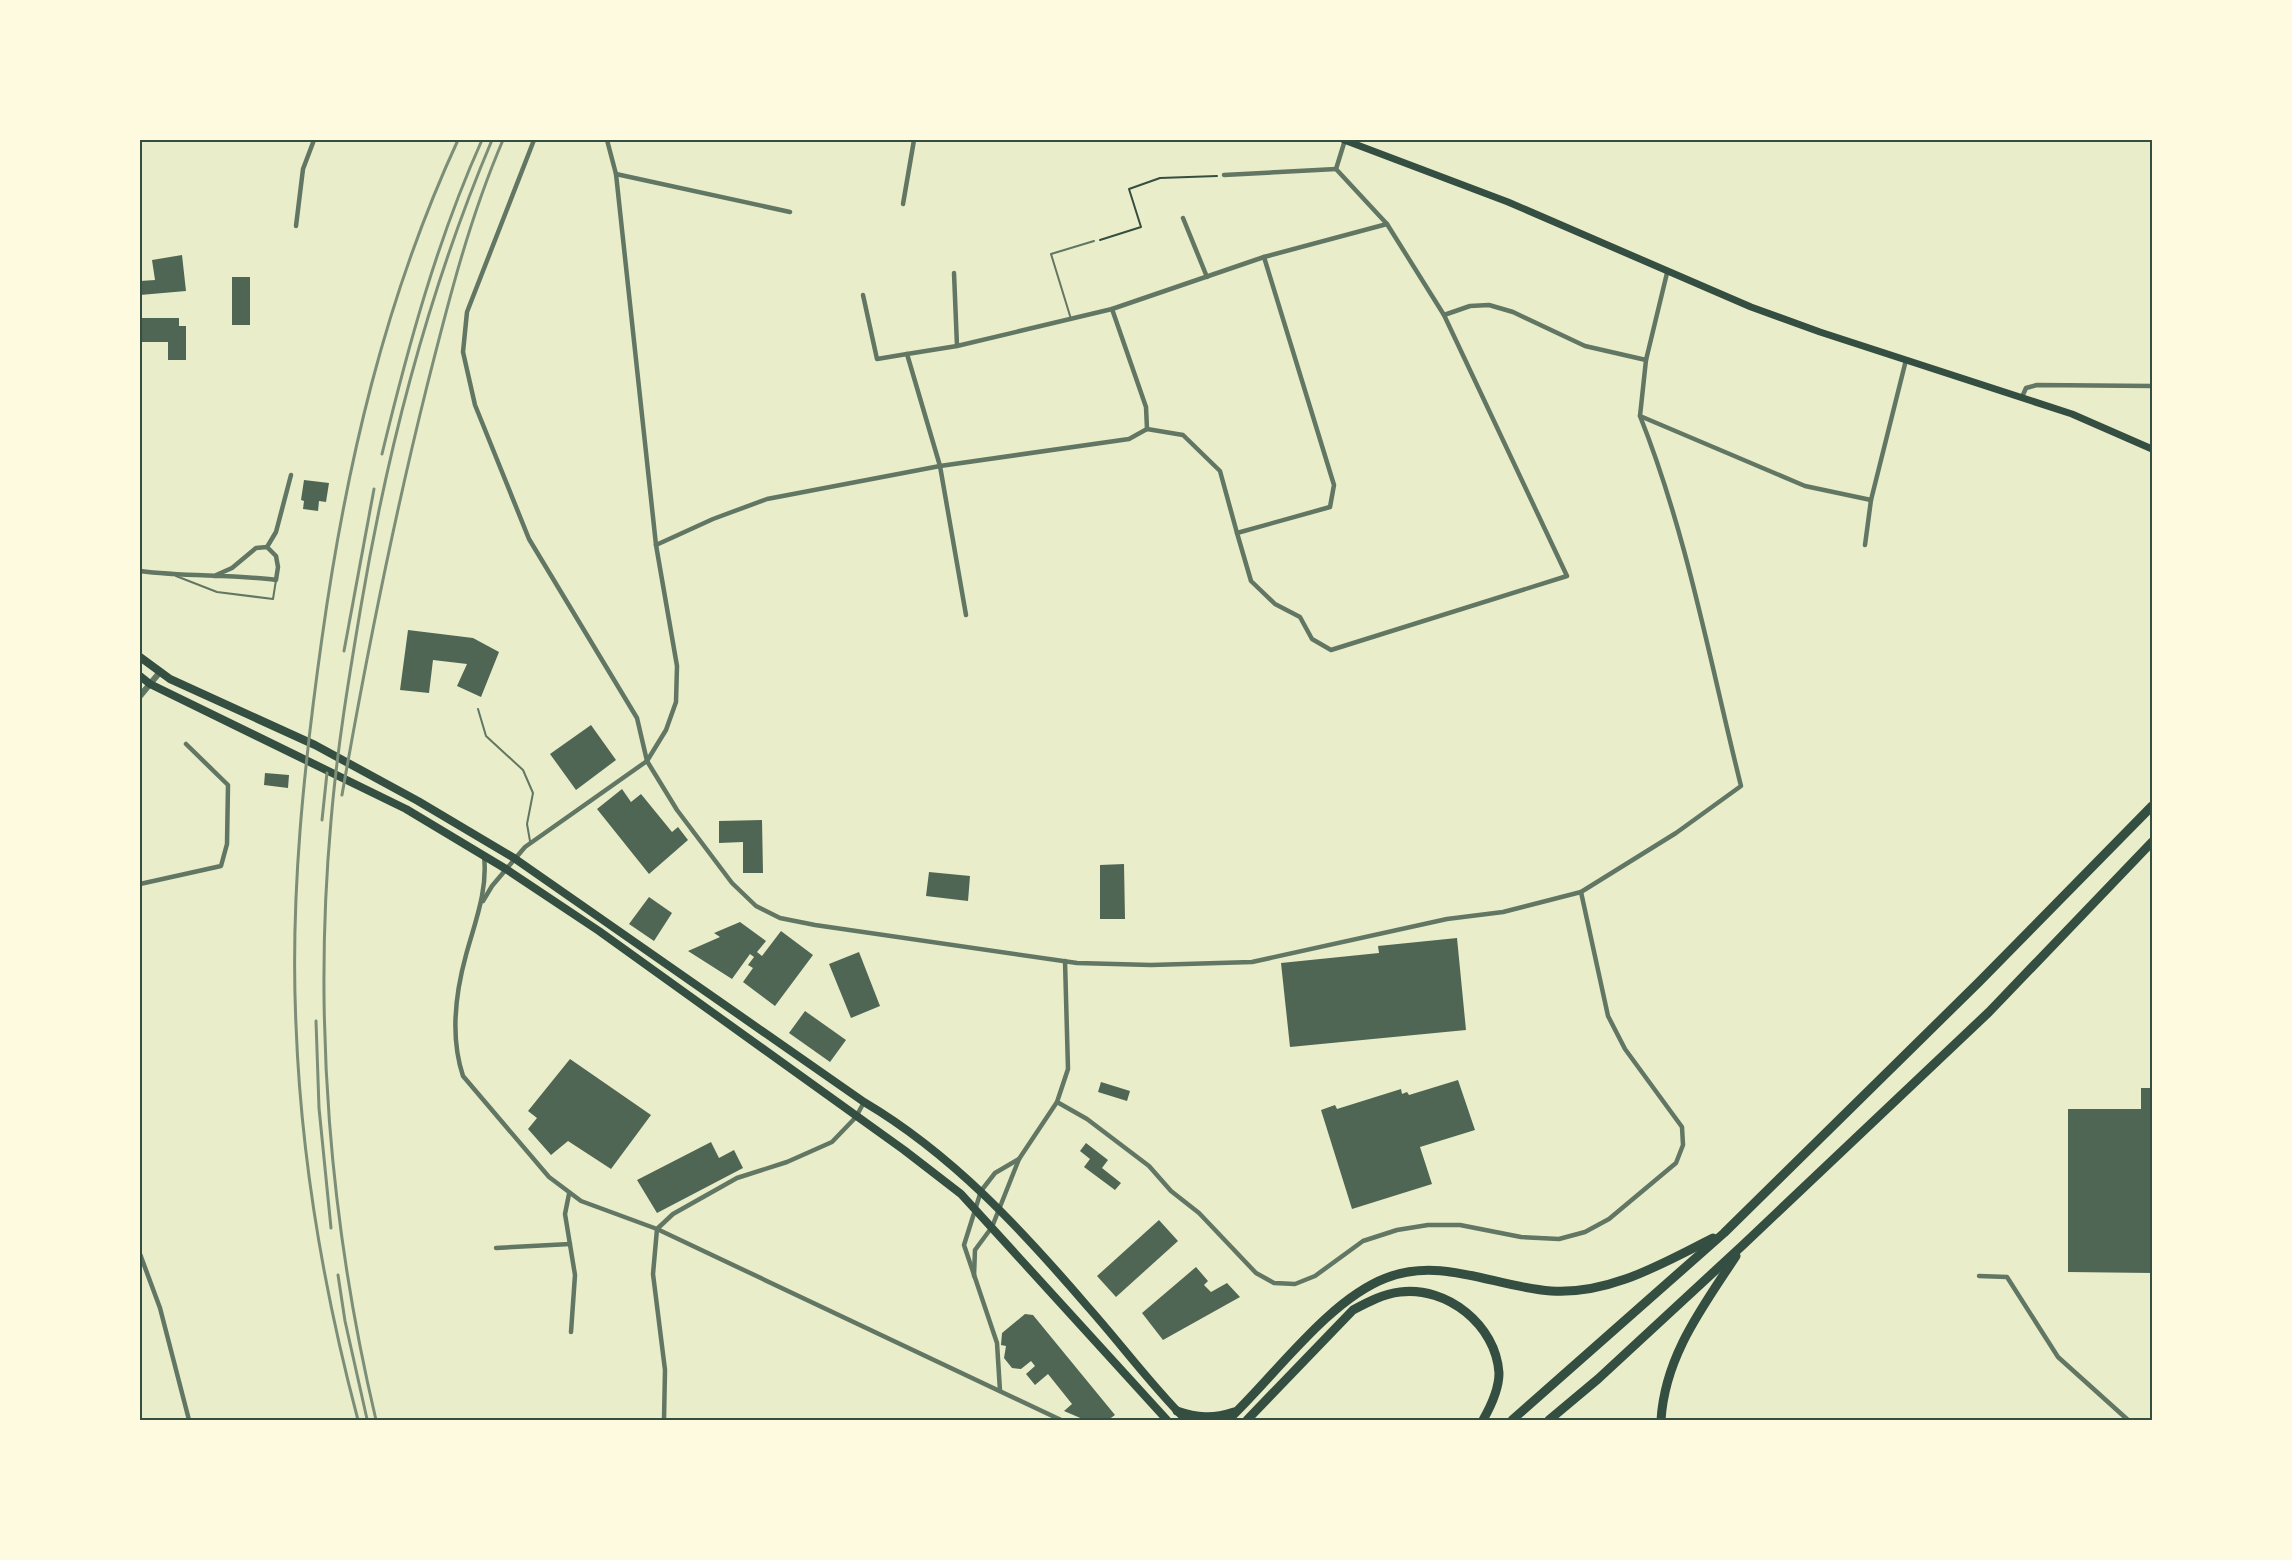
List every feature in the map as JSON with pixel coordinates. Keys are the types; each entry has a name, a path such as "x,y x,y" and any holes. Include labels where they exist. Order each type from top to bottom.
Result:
{"highway":[{"path":"1512,1420 1724,1233 1971,990 2152,806"},
{"path":"1549,1420 1598,1379 1744,1244 1989,1012 2152,842"},
{"path":"1228,1420 1326,1320 1357,1292 1386,1278 1420,1269 1452,1270 1503,1283 1552,1291 1590,1289 1626,1280 1724,1233"},
{"path":"1661,1420 1665,1391 1681,1343 1744,1244"},
{"path":"1248,1420 1353,1310 1372,1299 1400,1292 1425,1293 1449,1299 1475,1319 1493,1345 1499,1374 1494,1399 1483,1420"},
{"path":"1177,1411 1194,1417 1209,1418 1239,1410"}],"main road":[{"path":"1344,140 1508,202 1667,273 1810,328 2022,396 2072,414 2152,449"},
{"path":"140,657 160,672 315,745 418,801 514,858 864,1102 898,1122 981,1191 1087,1305 1186,1420"},
{"path":"140,676 150,684 406,809 506,869 599,931 856,1117 961,1194 1167,1420"}],"street":[{"path":"296,226 303,169 314,140"},
{"path":"534,140 467,312 463,352 474,405 529,539 637,718 647,761 677,810 732,883 756,906 780,918 1065,961 1151,965 1252,962 1447,919 1503,912 1581,892 1676,833 1741,786 1676,521 1661,468 1640,416 1646,360 1667,273"},
{"path":"481,905 514,858 530,842 647,761 666,730 676,702 677,666 656,545 616,174 607,140"},
{"path":"903,204 914,140"},
{"path":"1336,169 1344,140"},
{"path":"656,545 713,519 767,499 940,466 1129,439 1147,429 1183,435 1220,471 1251,581 1275,604 1300,617 1312,639 1331,650 1567,576 1444,315 1387,224 1336,169"},
{"path":"1224,176 1336,169"},
{"path":"616,174 790,212"},
{"path":"1183,219 1207,277"},
{"path":"863,295 877,359 957,346 1112,309 1264,257 1387,224"},
{"path":"1238,533 1330,507 1334,485 1264,257"},
{"path":"954,273 957,346"},
{"path":"1444,315 1470,306 1489,305 1513,312 1585,346 1646,360"},
{"path":"1112,309 1146,407 1147,429"},
{"path":"907,354 940,466 966,615"},
{"path":"1865,545 1871,500 1906,360"},
{"path":"2022,396 2026,388 2037,385 2152,386"},
{"path":"1640,416 1805,486 1871,500"},
{"path":"267,547 276,532 291,475"},
{"path":"214,576 232,568 256,548 267,547"},
{"path":"140,571 176,576 240,575 276,580 278,567 276,556 267,547"},
{"path":"140,696 160,672"},
{"path":"140,884 221,866 227,844 228,785 186,744"},
{"path":"484,856 486,870 481,905 465,957 456,1010 456,1056 463,1076 549,1177 581,1201 657,1229 1061,1420"},
{"path":"1057,1102 1087,1119 1149,1166 1171,1191 1199,1213 1256,1274 1274,1283 1295,1284 1315,1276 1364,1241 1397,1230 1428,1225 1460,1225 1521,1238 1559,1239 1585,1232 1610,1219 1676,1163 1683,1145 1682,1127 1625,1049 1608,1016 1581,892"},
{"path":"974,1276 975,1250 992,1227 997,1209 1019,1159 1057,1102 1068,1069 1065,961"},
{"path":"664,1420 664,1370 653,1274 657,1229 673,1214 738,1178 787,1162 832,1142 856,1117 864,1102"},
{"path":"1000,1391 997,1342 964,1245 981,1191 995,1173 1019,1159"},
{"path":"569,1194 565,1214 575,1275 570,1332"},
{"path":"496,1248 570,1244"},
{"path":"140,1254 160,1308 189,1420"},
{"path":"1979,1276 2007,1277 2058,1357 2128,1420"}],"lane":[{"path":"1071,319 1051,254 1094,241"},
{"path":"176,576 217,592 273,599 276,580"},
{"path":"478,709 486,736 523,770 533,793 527,824 530,842"}],"path":[{"path":"1094,241 1140,227 1130,189 1160,178 1224,176"}],"building":[{"path":"182,255 186,291 140,295 140,281 155,280 152,260"},
{"path":"232,277 250,277 250,325 232,325"},
{"path":"140,318 179,318 179,326 186,326 186,360 168,360 168,342 140,342"},
{"path":"304,480 329,483 326,502 319,501 318,511 303,509 304,501 301,500"},
{"path":"408,630 473,638 499,652 481,697 457,686 467,664 433,660 429,693 400,690"},
{"path":"591,725 616,760 576,790 550,754"},
{"path":"265,773 289,775 288,788 264,785"},
{"path":"622,789 631,802 641,794 672,832 678,827 688,840 649,874 597,809"},
{"path":"762,820 763,873 743,873 743,842 719,843 719,821"},
{"path":"1124,864 1125,919 1100,919 1100,865"},
{"path":"929,872 970,876 968,901 926,896"},
{"path":"649,897 672,913 654,941 629,924"},
{"path":"740,922 766,941 757,952 762,956 781,931 813,955 775,1006 743,982 753,968 748,965 754,957 750,954 732,979 688,951 720,937 714,933"},
{"path":"1457,938 1466,1030 1290,1047 1281,963 1379,953 1378,946"},
{"path":"859,952 880,1006 851,1018 829,964"},
{"path":"805,1011 846,1040 830,1062 789,1033"},
{"path":"570,1059 651,1115 611,1169 568,1141 551,1155 528,1129 537,1118 528,1111"},
{"path":"1458,1080 1475,1130 1420,1147 1432,1184 1352,1209 1321,1110 1335,1105 1337,1109 1401,1089 1402,1094 1407,1092 1409,1095"},
{"path":"1101,1082 1130,1091 1127,1101 1098,1092"},
{"path":"2141,1088 2152,1088 2152,1273 2068,1272 2068,1109 2141,1109"},
{"path":"711,1142 719,1158 734,1150 743,1168 657,1213 637,1180"},
{"path":"1086,1143 1108,1160 1102,1168 1121,1183 1115,1190 1084,1167 1090,1159 1080,1151"},
{"path":"1159,1220 1178,1241 1116,1297 1097,1276"},
{"path":"1196,1267 1208,1281 1204,1285 1211,1292 1227,1283 1240,1297 1163,1340 1142,1313"},
{"path":"1025,1314 1033,1315 1115,1415 1108,1420 1085,1420 1064,1411 1072,1404 1048,1374 1035,1385 1026,1374 1035,1366 1031,1361 1021,1369 1012,1368 1004,1358 1006,1346 1001,1345 1002,1333"}],"railway":[{"path":"358,1420 325,1274 303,1125 295,977 300,831 322,638 356,447 389,322 409,260 458,140"},
{"path":"382,454 402,374 437,255 482,140"},
{"path":"376,1420 347,1272 330,1122 325,1047 324,972 331,821 348,686 384,487 430,311 469,196 492,140"},
{"path":"342,795 381,590 427,386 470,231 503,140"},
{"path":"344,651 374,489"},
{"path":"322,820 327,773"},
{"path":"316,1021 319,1108 331,1228"},
{"path":"338,1275 345,1321 367,1419"}]}
